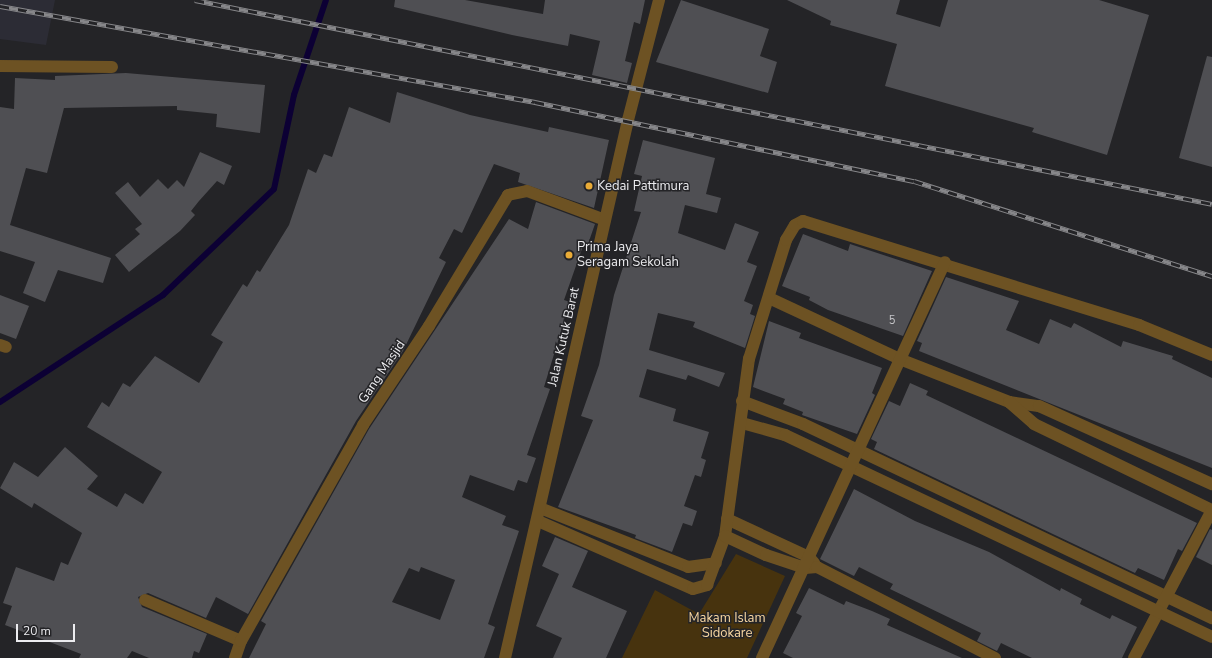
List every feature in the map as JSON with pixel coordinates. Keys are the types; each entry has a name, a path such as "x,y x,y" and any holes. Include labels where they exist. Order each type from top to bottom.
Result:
{"street":[{"name":"Jalan Kutuk Barat","path":"505,658 538,521 605,220 659,0"},
{"path":"0,66 112,66"},
{"name":"Gang Masjid","path":"235,658 241,641 363,424 429,326 508,196 527,191 605,220"},
{"path":"538,521 692,590 707,584 725,536 742,423 742,401 749,359 786,240 795,225 803,221 945,262 1139,325 1212,354"},
{"path":"765,657 810,564 945,262"},
{"path":"769,298 902,360 1009,402 1039,406 1212,484"},
{"path":"742,401 860,451 1167,595 1212,618"},
{"path":"1009,402 1034,424 1212,510 1134,658"},
{"path":"742,423 785,435 1212,636"},
{"path":"540,508 688,567 716,563"},
{"path":"991,532 1000,517"},
{"path":"727,519 810,564 995,658"},
{"path":"1012,541 1021,526"},
{"path":"725,536 810,564"},
{"path":"145,600 241,641"}],"shaded area":[{"path":"0,0 55,0 46,45 0,39"}],"green space":[{"name":"Makam Islam Sidokare","path":"736,554 785,576 747,658 622,658 655,590 699,614"}],"building":[{"path":"395,0 465,0 543,14 545,0 645,0 640,24 634,22 625,61 632,63 627,83 592,75 600,41 570,34 568,46 512,35 394,7"},
{"path":"681,0 769,29 760,56 777,62 768,93 656,62"},
{"path":"787,0 900,0 896,14 940,27 948,0 1099,0 1149,15 1107,155 1032,132 1034,128 885,86 897,44 830,25 831,21"},
{"path":"1207,56 1212,57 1212,167 1179,158"},
{"path":"126,73 265,85 260,133 216,127 217,114 177,110 177,106 64,108 47,173 26,168 10,225 111,258 103,283 58,270 45,302 23,293 35,262 0,251 0,107 14,109 15,78 55,80 55,76"},
{"path":"397,92 470,115 548,132 549,127 609,140 594,208 518,182 520,173 494,164 462,233 454,229 439,258 446,262 403,351 356,421 248,614 216,597 206,618 148,593 138,597 142,607 207,634 199,653 194,651 192,658 149,658 132,651 127,658 79,658 81,654 5,625 12,606 3,603 16,567 54,581 61,562 68,565 82,533 34,503 32,508 0,488 14,462 38,477 65,447 98,476 87,489 117,507 125,493 143,504 162,472 87,427 102,402 109,407 123,383 130,387 155,356 199,383 223,342 211,335 243,284 247,287 257,270 260,272 289,225 308,169 316,173 324,154 332,157 349,107 390,123"},
{"path":"643,140 715,158 706,194 721,198 717,213 685,205 678,233 725,250 735,223 759,232 747,262 757,266 744,301 753,305 750,314 755,316 745,348 693,327 695,322 658,313 649,350 725,373 719,387 688,375 686,380 647,369 639,397 676,409 673,421 709,432 701,458 706,460 701,477 695,475 684,506 697,511 692,526 683,523 672,552 635,538 636,535 558,507 593,420 581,416 599,365 614,295 641,212 634,211 642,176 634,174"},
{"path":"200,152 232,166 224,185 217,181 191,211 195,215 180,231 129,272 115,255 140,234 135,229 142,224 115,193 128,182 140,197 158,179 168,189 177,180 184,187"},
{"path":"536,202 595,224 588,244 584,243 564,300 570,302 544,387 550,389 527,455 536,458 527,483 518,480 514,491 470,475 462,497 506,516 502,525 519,531 488,624 495,627 484,658 249,658 266,624 261,621 369,429 509,219 528,229","holes":["421,567 455,580 440,620 392,602 409,568 419,572"]},
{"path":"803,234 848,251 850,244 932,271 903,336 828,310 809,300 810,297 782,286"},
{"path":"946,277 1019,301 1006,330 1039,344 1050,319 1071,328 1074,323 1121,347 1123,341 1173,356 1172,359 1212,378 1212,468 919,351 922,343 917,341"},
{"path":"0,295 29,306 16,339 0,333"},
{"path":"769,321 801,333 799,338 882,368 872,393 875,395 857,434 802,415 803,412 783,404 785,399 753,387"},
{"path":"910,383 928,391 926,395 1197,523 1182,551 1178,549 1164,580 1138,568 1135,573 874,449 877,442 871,439 889,401 900,406"},
{"path":"854,489 915,521 989,552 1060,591 1061,588 1082,599 1080,604 1110,619 1112,615 1137,627 1122,658 1032,658 1001,643 997,651 977,641 981,633 890,589 893,584 859,567 854,576 820,559"},
{"path":"1210,529 1212,530 1212,565 1196,557"},
{"path":"555,537 588,551 572,587 627,611 606,658 553,658 562,638 536,626 559,574 542,566"},
{"path":"809,588 844,605 846,601 890,619 887,625 962,658 793,658 783,653 802,616 796,613"}],"waterway":[{"path":"0,402 163,295 274,189 294,95 326,0"}],"railway":[{"path":"195,0 1212,204"},
{"path":"0,6 535,102 914,181 1212,276"}],"place":[{"name":"Kedai Pattimura","path":"589,186"},
{"name":"Prima Jaya Seragam Sekolah","path":"569,255"}]}
